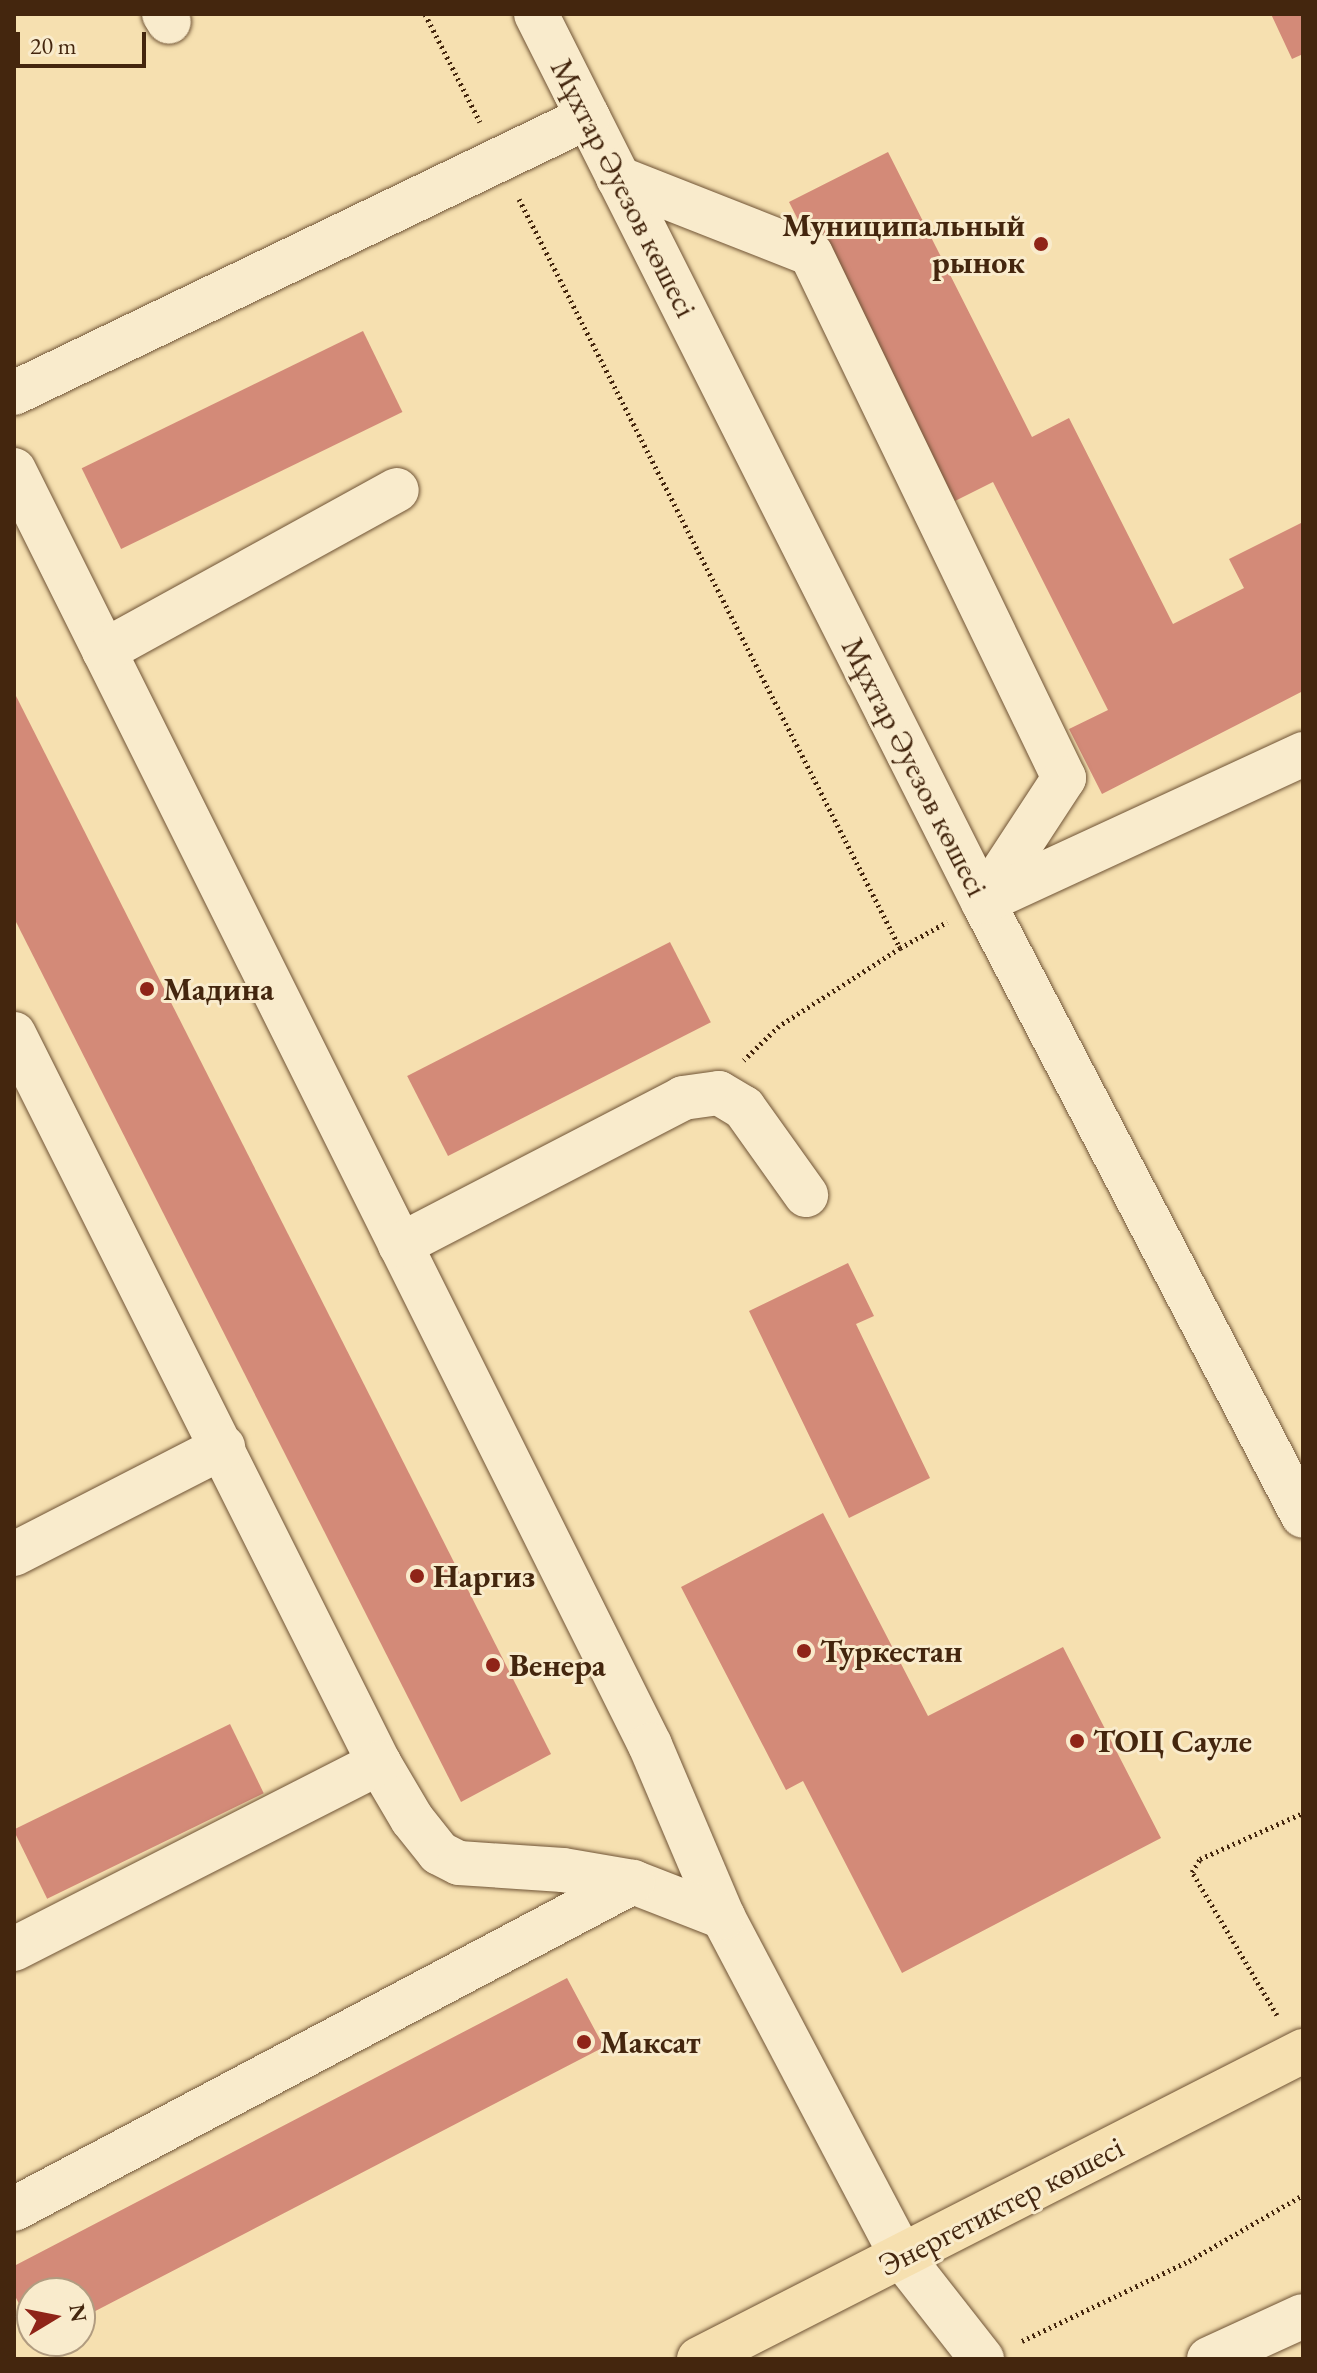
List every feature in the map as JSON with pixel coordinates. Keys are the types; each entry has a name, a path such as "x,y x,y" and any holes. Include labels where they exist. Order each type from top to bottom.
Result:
{"main road":[{"name":"Энергетиктер көшесі","path":"699,2359 1301,2052"}],"street":[{"name":"Мұхтар Әуезов көшесі","path":"536,14 983,902 1303,1516"},
{"path":"14,393 588,117"},
{"path":"618,178 811,254 1064,778 983,902"},
{"path":"14,470 650,1745 723,1917 902,2257 998,2352"},
{"path":"104,651 397,490"},
{"path":"983,902 1303,754"},
{"path":"14,1034 379,1763 412,1819 439,1853 459,1863 563,1870 633,1882 723,1917"},
{"path":"400,1245 683,1098 719,1093 744,1108 806,1195"},
{"path":"14,1554 223,1447"},
{"path":"14,1949 379,1763"},
{"path":"14,2209 633,1882"},
{"path":"1209,2359 1303,2316"}],"path":[{"path":"425,14 900,948 779,1026 747,1055 719,1093"},
{"path":"1301,2052 1192,1872 1200,1859 1303,1813"},
{"path":"998,2352 1189,2261 1303,2195"}],"building":[{"path":"1271,14 1303,14 1303,54 1292,59"},
{"path":"888,152 1032,437 1069,418 1173,624 1244,588 1229,559 1303,522 1303,691 1102,794 1069,729 1108,710 993,482 943,507 789,202"},
{"path":"363,331 402,412 121,549 82,468"},
{"path":"14,692 551,1754 461,1802 14,918"},
{"path":"670,942 711,1022 448,1156 407,1076"},
{"path":"848,1263 874,1316 856,1324 930,1478 849,1518 749,1311"},
{"path":"823,1513 928,1716 1063,1647 1161,1838 902,1973 803,1781 786,1790 681,1587"},
{"path":"230,1724 264,1793 47,1899 14,1829"},
{"path":"567,1978 604,2047 96,2311 96,2277 16,2277 16,2298 14,2266"}],"place":[{"name":"Муниципальный рынок","path":"1041,244"},
{"name":"Мадина","path":"147,989"},
{"name":"Наргиз","path":"417,1576"},
{"name":"Туркестан","path":"804,1651"},
{"name":"Венера","path":"493,1665"},
{"name":"ТОЦ Сауле","path":"1077,1741"},
{"name":"Максат","path":"584,2042"}]}
